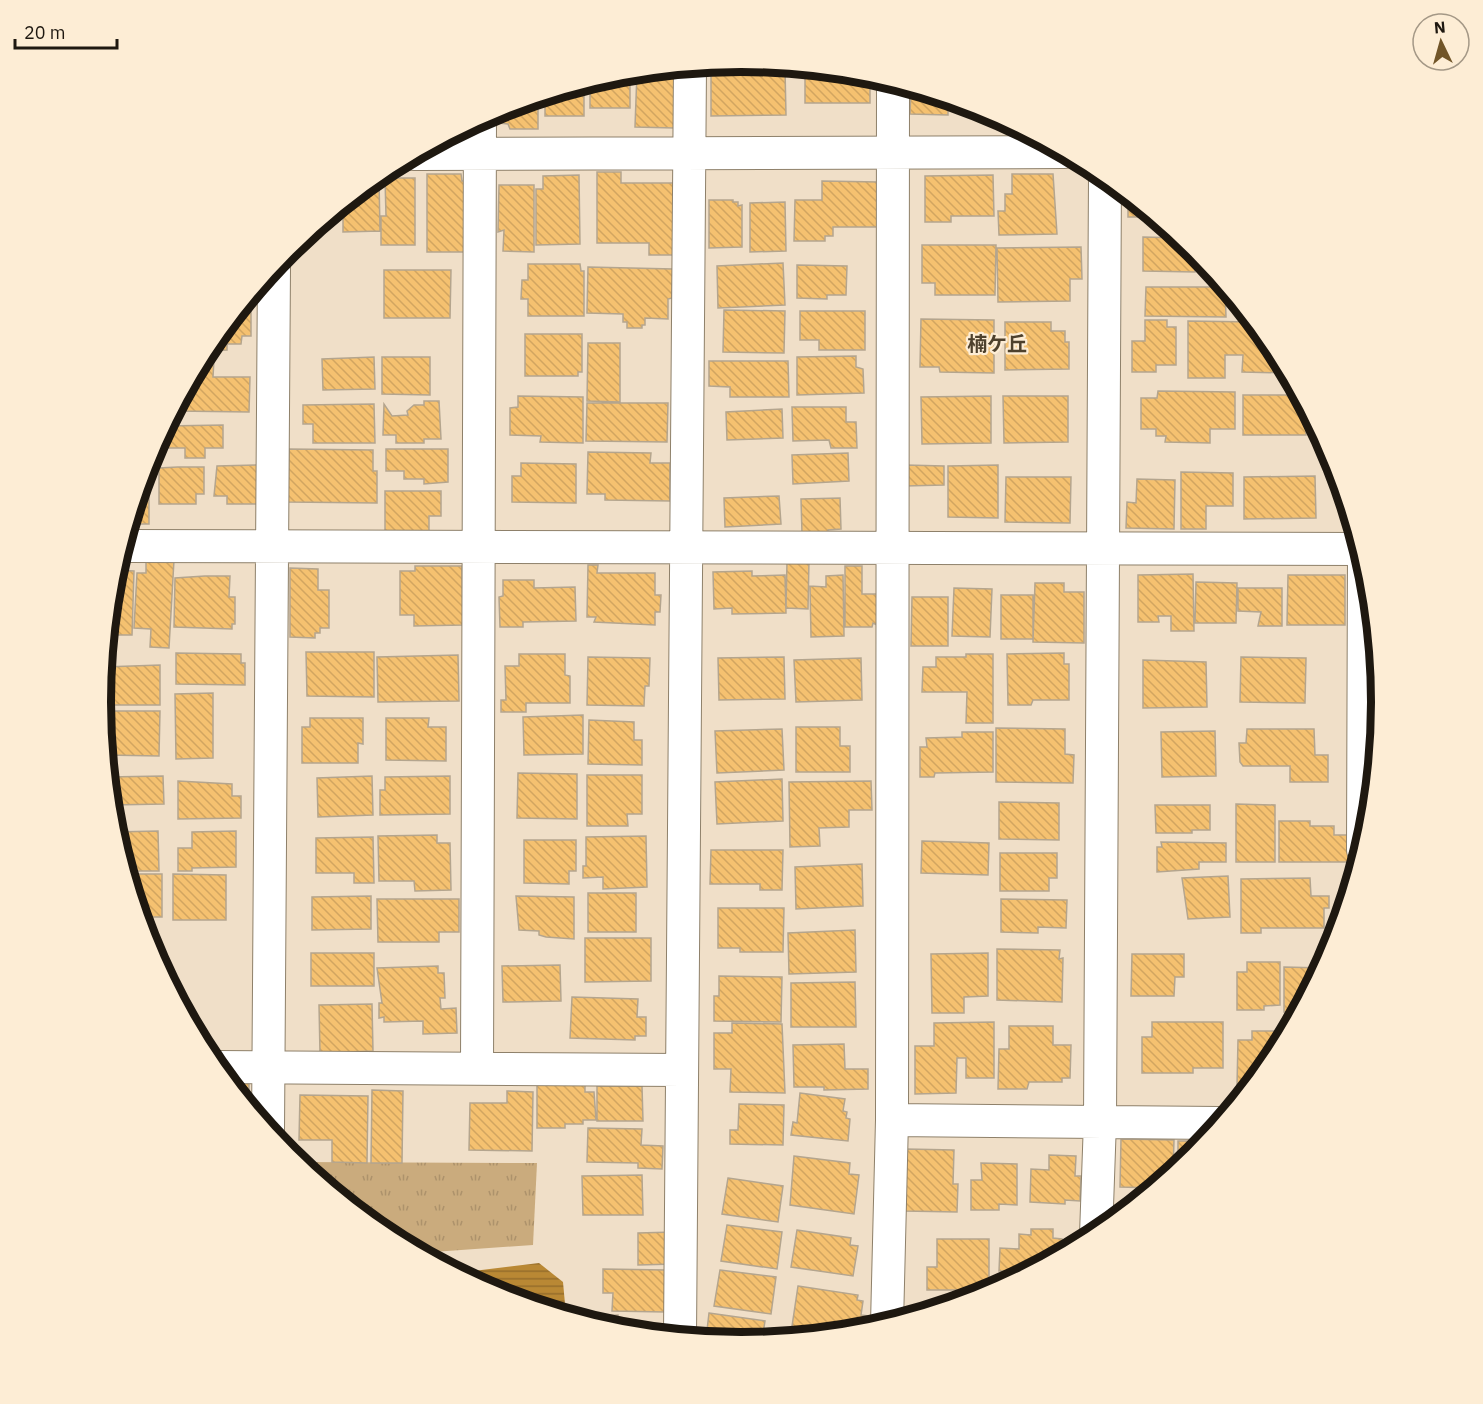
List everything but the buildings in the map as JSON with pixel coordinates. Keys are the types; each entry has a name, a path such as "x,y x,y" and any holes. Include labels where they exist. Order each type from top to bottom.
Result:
{"street":[{"path":"680,1329 690,74"},
{"path":"887,1315 891,1120 890,546 893,90"},
{"path":"477,1069 480,129"},
{"path":"429,154 1049,152"},
{"path":"1096,1223 1100,1121 1101,547 1105,187"},
{"path":"268,1117 274,281"},
{"path":"131,546 685,548 890,546 1352,549"},
{"path":"1363,801 1364,607"},
{"path":"229,1067 682,1070"},
{"path":"891,1120 1210,1123"}],"green space":[{"path":"312,1162 537,1163 533,1245 434,1252 391,1226 358,1202"}],"shaded area":[{"path":"539,1263 563,1282 565,1307 500,1284 472,1271"}],"district":[{"name":"楠ケ丘","path":"997,343"}]}
